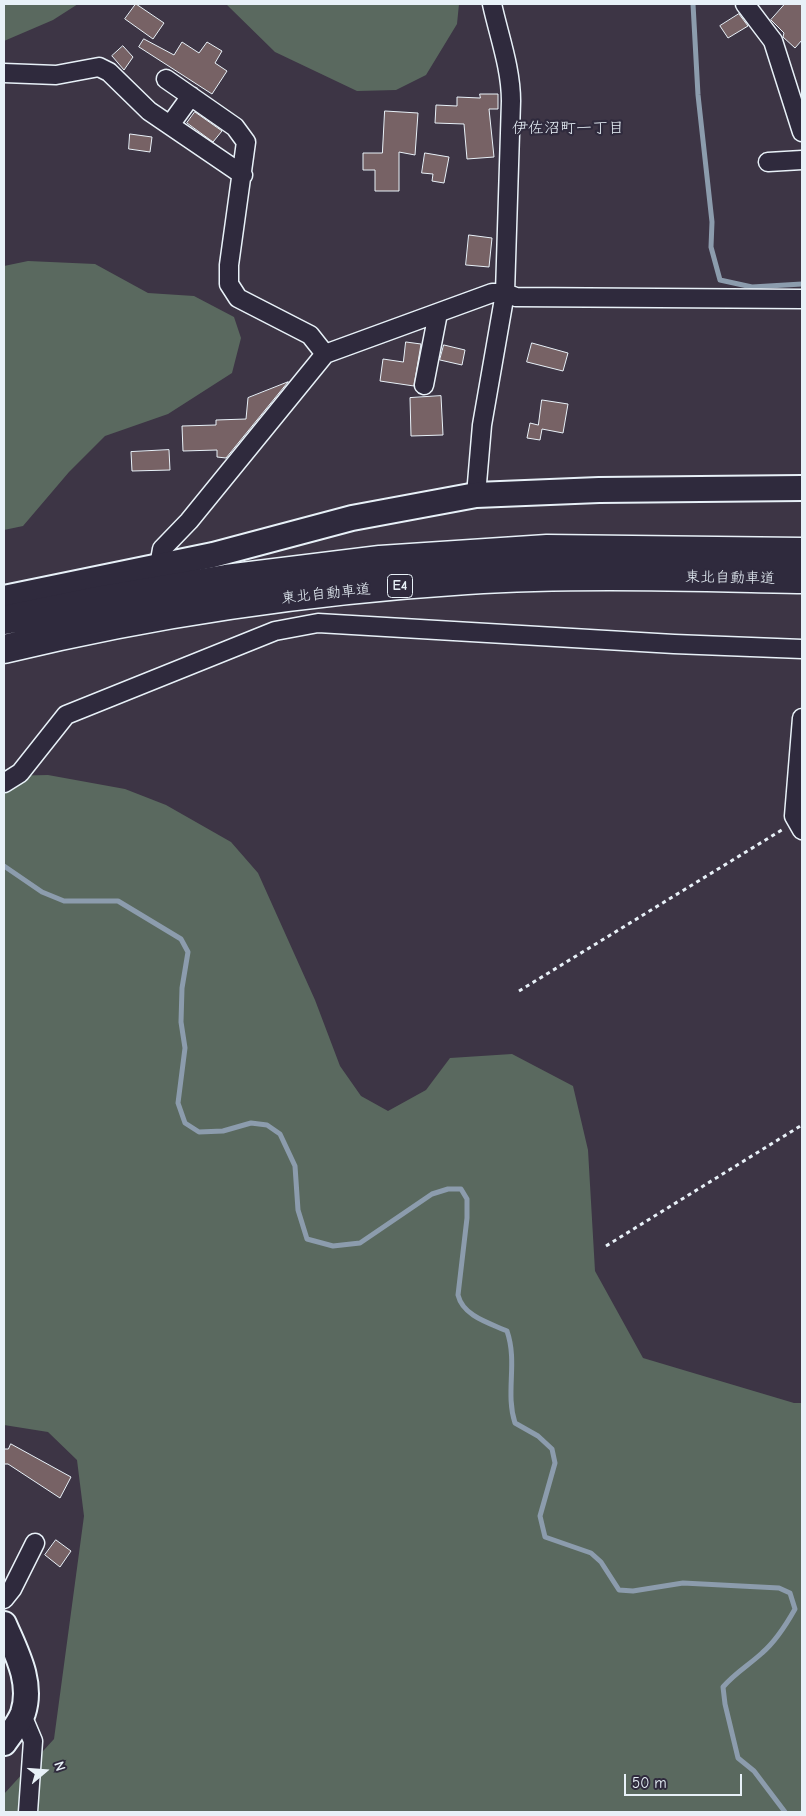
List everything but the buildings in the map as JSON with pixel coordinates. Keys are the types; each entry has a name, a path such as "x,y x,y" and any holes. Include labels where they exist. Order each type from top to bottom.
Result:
{"highway":[{"name":"東北自動車道","path":"4,620 226,578 380,560 547,549 802,552"},
{"name":"東北自動車道","path":"4,649 106,627 231,604 467,580 649,577 802,578"}],"street":[{"path":"476,495 482,425 505,294 511,79 502,52 492,4"},
{"path":"745,4 773,41 802,132"},
{"path":"4,74 56,75 99,67 109,72 149,111 243,175"},
{"path":"166,79 235,127 246,142 243,175 229,265 229,284 238,298 275,315 310,335 325,354"},
{"path":"170,125 191,96"},
{"path":"768,162 802,160"},
{"path":"159,566 162,548 190,521 325,354 492,293 516,297 802,298"},
{"path":"424,385 438,313"},
{"path":"4,598 213,555 352,518 476,495 600,490 802,488"},
{"path":"4,783 20,773 66,715 275,631 318,623 674,644 802,649"},
{"path":"799,826 794,816 795,784 802,718"},
{"path":"4,1599 12,1589 35,1543"},
{"path":"4,1624 24,1671 26,1694 22,1715 4,1743"},
{"path":"22,1715 33,1742 28,1812"}],"path":[{"path":"519,991 799,826"},
{"path":"606,1246 802,1125"}],"green space":[{"path":"4,4 78,4 53,20 4,41"},
{"path":"226,4 459,4 457,24 426,75 396,90 357,91 275,52"},
{"path":"28,261 95,264 148,293 194,296 234,317 241,338 232,373 168,414 105,436 69,472 23,526 4,530 4,266"},
{"path":"48,775 125,789 166,805 231,842 258,873 315,1000 340,1066 361,1096 388,1111 426,1090 450,1058 512,1054 573,1086 588,1150 595,1271 643,1358 794,1403 802,1403 802,1812 4,1812 4,1794 54,1739 84,1516 77,1460 48,1432 4,1425 4,776"}],"waterway":[{"path":"693,4 698,95 712,222 711,247 720,280 752,287 802,284"},
{"path":"4,866 42,892 64,901 118,901 181,939 188,952 182,988 181,1022 185,1048 178,1103 185,1123 199,1132 223,1131 251,1123 267,1125 280,1134 295,1166 298,1210 307,1239 333,1246 360,1243 432,1194 448,1189 461,1189 467,1199 467,1218 458,1295 465,1308 471,1314 507,1331 511,1355 511,1400 515,1423 538,1436 552,1449 555,1463 540,1516 545,1537 591,1553 601,1562 619,1590 633,1591 683,1583 779,1588 790,1593 795,1609 788,1621 772,1643 723,1687 725,1704 738,1758 754,1771 785,1812"}],"district":[{"name":"伊佐沼町一丁目","path":"568,128"}]}
